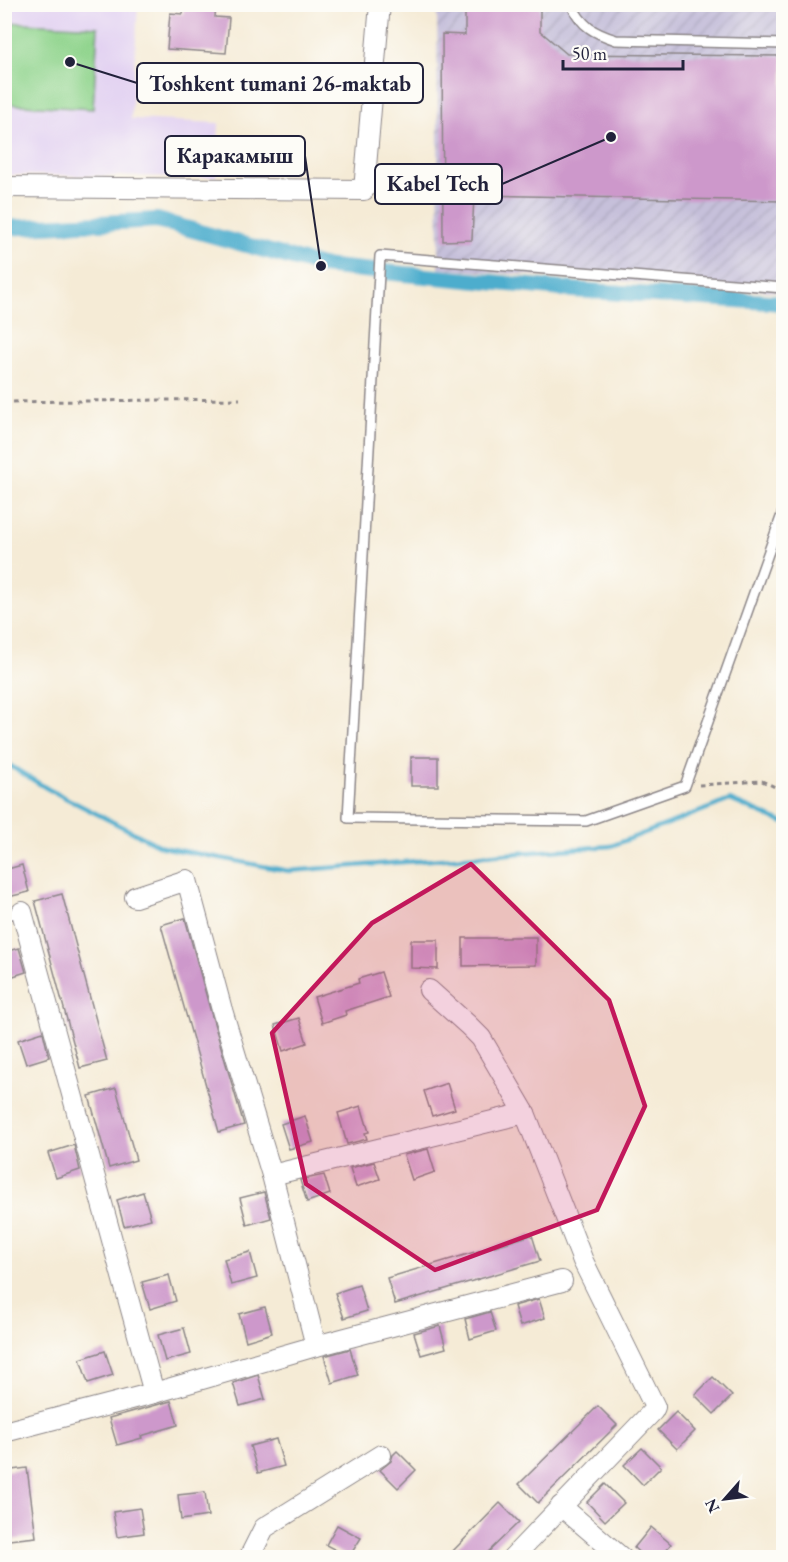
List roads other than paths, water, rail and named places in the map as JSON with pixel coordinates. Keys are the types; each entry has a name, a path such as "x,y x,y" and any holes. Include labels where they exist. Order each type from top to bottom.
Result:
{"street":[{"path":"4,187 364,190 380,4"},
{"path":"135,897 187,880 222,1010 272,1175 316,1346"},
{"path":"13,914 154,1393"},
{"path":"429,990 481,1038 525,1113 583,1261 655,1407 512,1557"},
{"path":"272,1175 525,1113"},
{"path":"4,1432 561,1281"},
{"path":"249,1557 264,1528 381,1455"},
{"path":"561,1506 622,1557"}],"lane":[{"path":"572,4 583,23 596,34 616,40 783,44"},
{"path":"783,288 380,256 348,818 586,821 685,786 783,509"}],"waterway":[{"path":"4,228 157,220 321,266 573,290 784,303"},
{"path":"4,762 48,789 162,847 289,871 611,846 730,800 784,823"}],"place":[{"name":"Toshkent tumani 26-maktab","path":"70,62"},
{"name":"Kabel Tech","path":"611,137"},
{"name":"Каракамыш","path":"321,266"}]}
